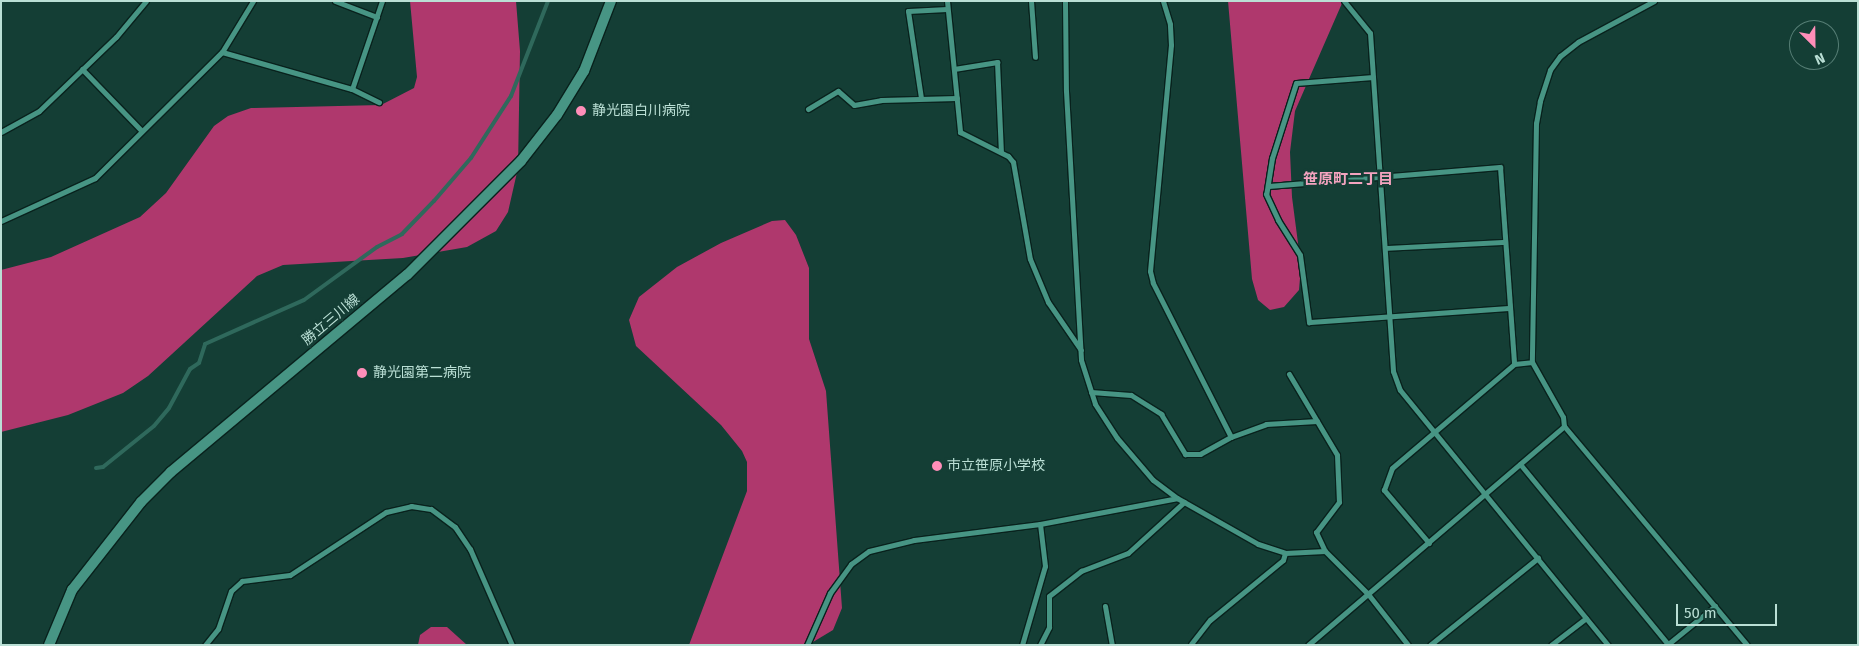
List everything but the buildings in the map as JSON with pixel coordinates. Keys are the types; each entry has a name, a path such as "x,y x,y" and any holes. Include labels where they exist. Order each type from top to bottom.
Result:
{"main road":[{"name":"勝立三川線","path":"49,645 72,590 141,502 172,472 407,275 520,162 557,115 584,71 611,1"}],"street":[{"path":"1,132 39,111 116,37 146,1"},
{"path":"1,221 94,178 140,130 222,52 253,1"},
{"path":"336,1 377,17"},
{"path":"352,90 382,1"},
{"path":"947,1 960,132 1001,152 1013,162 1030,259 1048,302 1081,350"},
{"path":"1031,1 1035,56"},
{"path":"1065,1 1066,91 1081,350 1091,392 1117,438 1153,480 1177,498 1258,544 1285,553 1325,551"},
{"path":"1163,1 1170,24 1171,45 1150,271 1153,283 1231,438"},
{"path":"1344,1 1370,34 1393,371 1400,390 1434,433 1487,494 1608,645"},
{"path":"1654,1 1578,42 1560,56 1550,70 1540,101 1536,123 1532,362 1563,417 1564,426 1747,645"},
{"path":"921,98 908,11 948,9"},
{"path":"222,52 352,90 379,102"},
{"path":"954,69 997,62 1001,152"},
{"path":"82,69 140,130"},
{"path":"1373,77 1296,83 1272,158 1266,194 1278,220 1300,255 1309,322 1510,308"},
{"path":"808,109 838,91 854,105 881,100 957,98"},
{"path":"1268,186 1500,167 1514,364"},
{"path":"1385,248 1505,242"},
{"path":"1429,543 1384,490 1392,468 1514,364 1532,362"},
{"path":"1289,374 1337,455 1339,502 1316,532 1325,551 1368,594 1408,645"},
{"path":"1091,392 1131,396 1161,414 1185,454 1200,454 1231,438 1266,424 1317,421"},
{"path":"1308,645 1487,494 1564,426"},
{"path":"1520,464 1667,644 1715,606"},
{"path":"807,645 830,593 851,564 869,551 914,540 1040,524 1177,498"},
{"path":"1040,645 1049,627 1049,596 1081,571 1128,552 1184,502"},
{"path":"205,645 218,629 231,591 242,581 290,576 386,512 411,506 431,509 444,515 455,527 470,549 512,645"},
{"path":"1022,645 1045,566 1040,524"},
{"path":"1191,644 1210,620 1282,560 1285,553"},
{"path":"1430,645 1538,558"},
{"path":"1105,606 1112,645"},
{"path":"1550,645 1586,618"}],"shaded area":[{"path":"410,1 516,1 520,51 518,168 508,212 496,231 467,247 403,258 283,265 257,276 148,376 123,393 68,415 1,432 1,270 51,257 140,217 166,193 214,126 228,116 251,108 381,105 414,88 417,77"},
{"path":"1228,1 1343,1 1295,111 1290,152 1292,197 1301,266 1299,290 1284,307 1270,310 1258,300 1252,279"},
{"path":"785,220 796,235 809,268 809,339 826,391 842,608 833,630 808,645 689,645 747,491 747,462 742,451 721,425 636,346 629,320 639,297 677,267 721,243 772,221"},
{"path":"431,627 447,627 467,645 418,645 420,635"}],"waterway":[{"path":"96,468 103,467 154,426 169,408 190,369 199,363 205,344 304,300 377,247 402,234 434,201 471,158 511,96 548,1"}],"place":[{"name":"静光園白川病院","path":"581,111"},
{"name":"静光園第二病院","path":"362,373"},
{"name":"市立笹原小学校","path":"937,466"}],"district":[{"name":"笹原町二丁目","path":"1348,180"}]}
